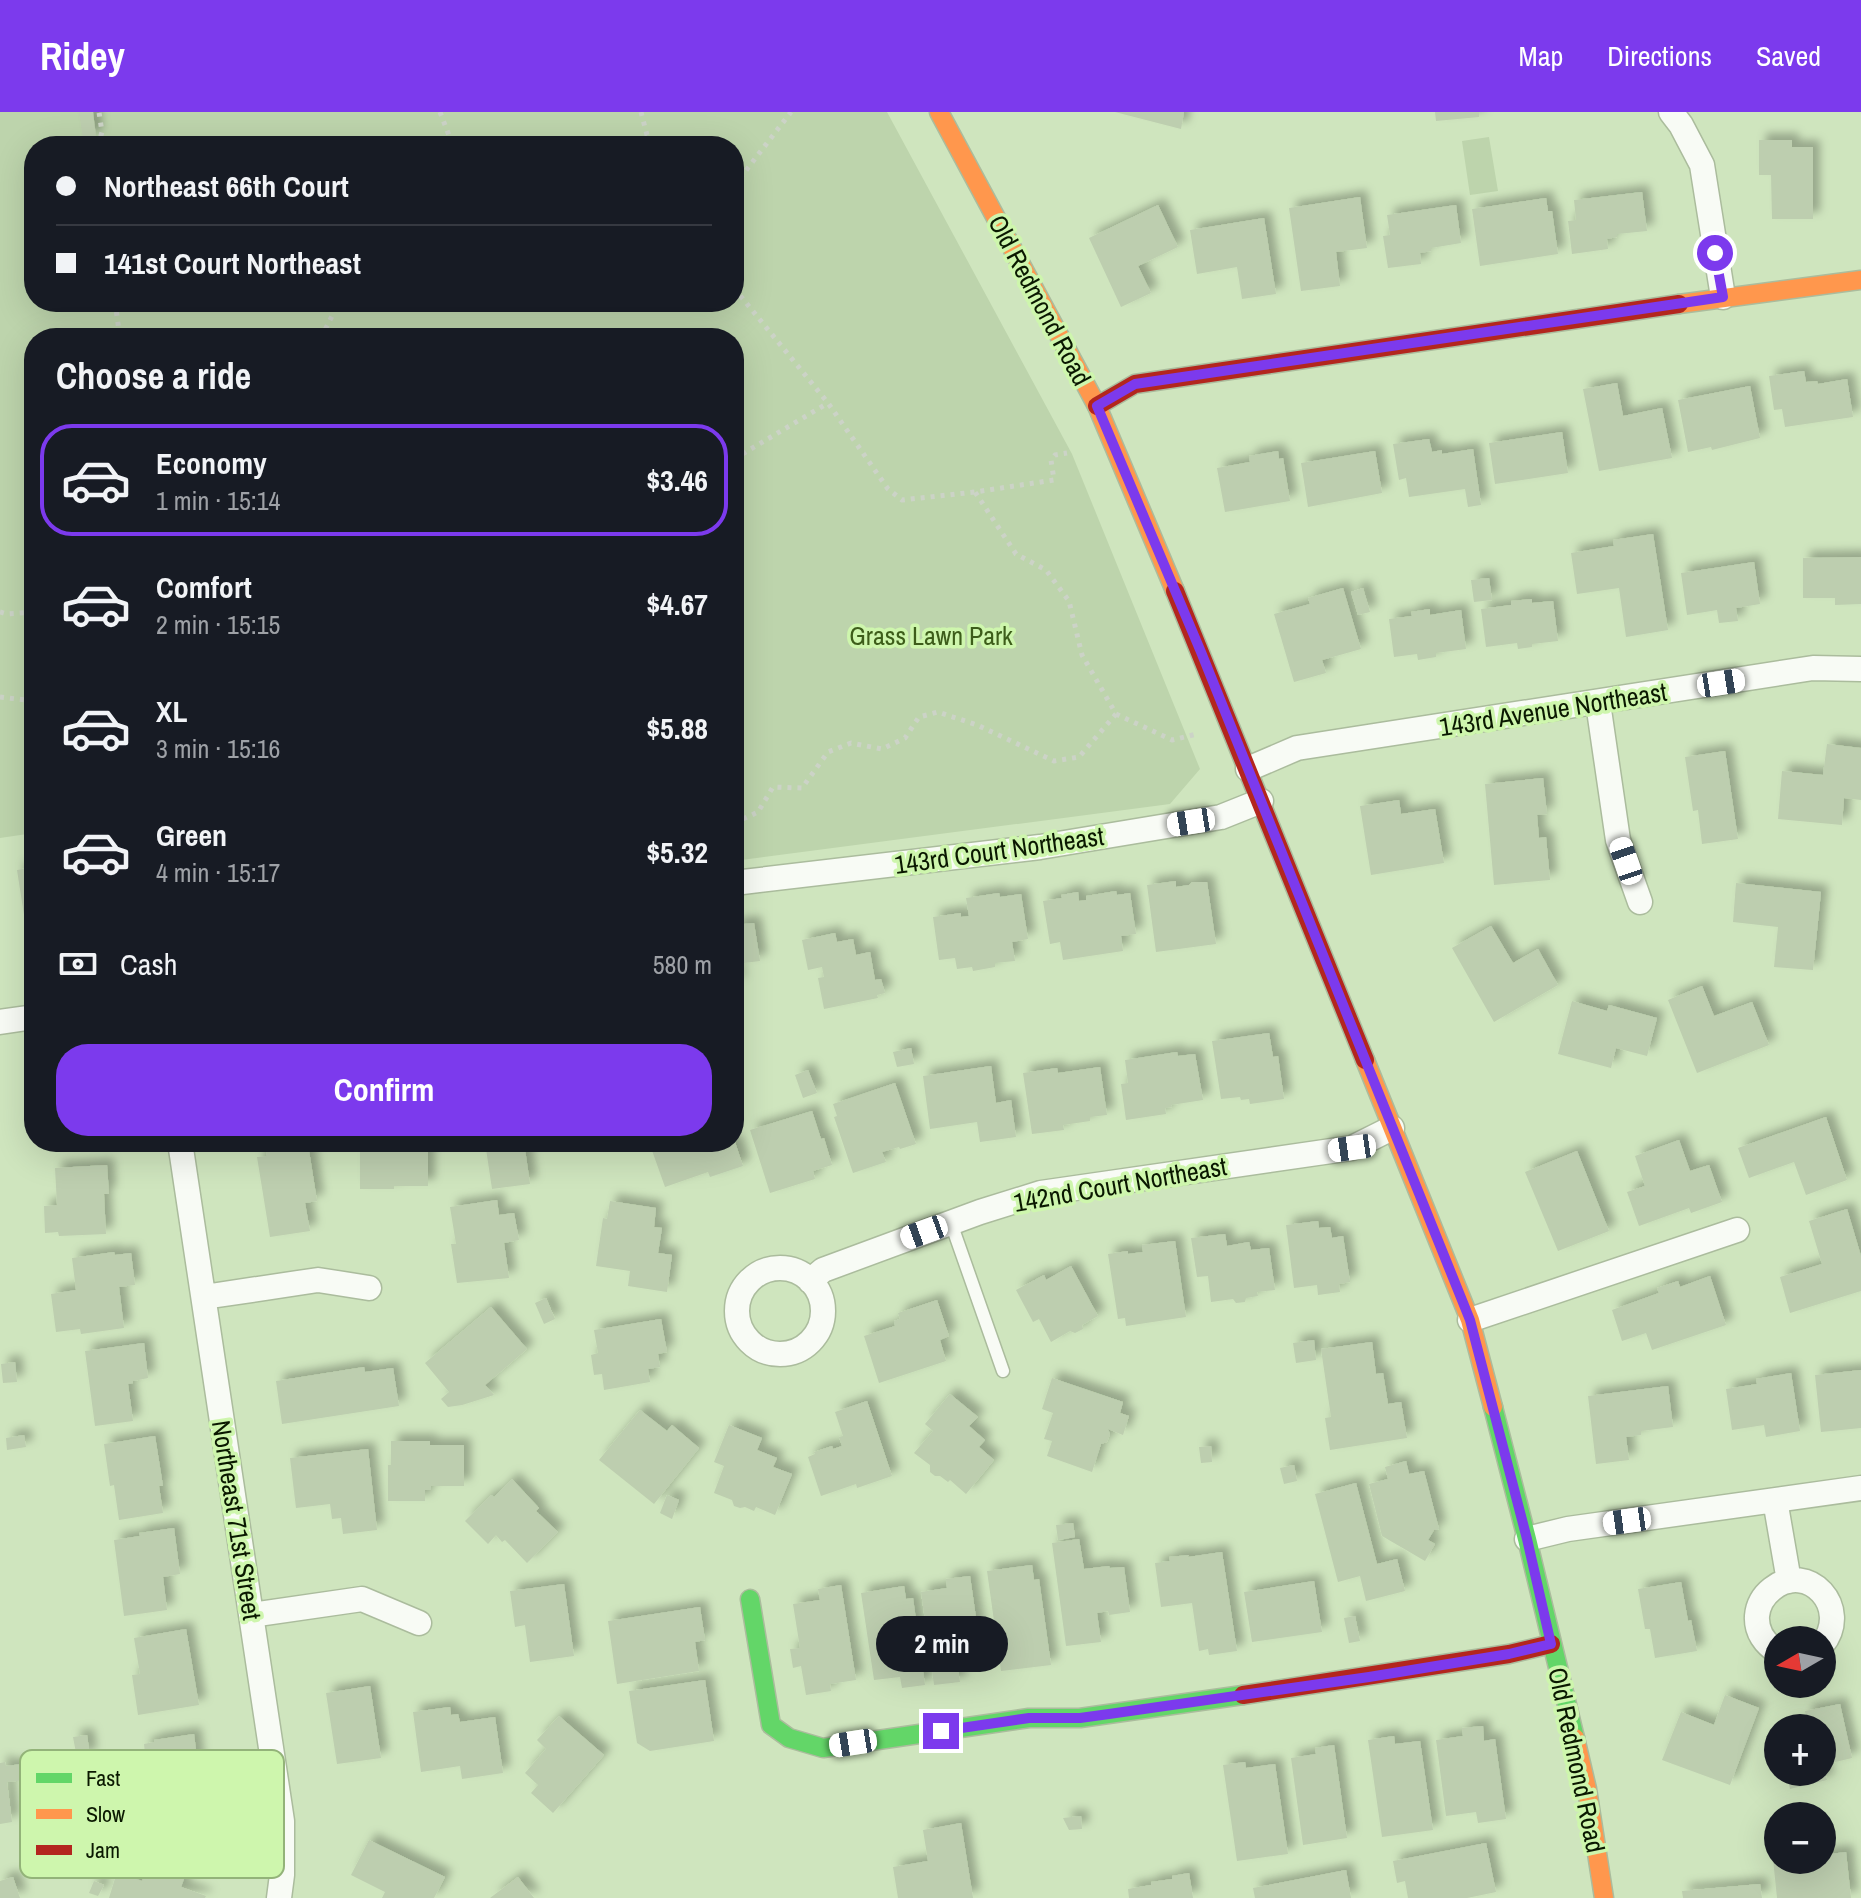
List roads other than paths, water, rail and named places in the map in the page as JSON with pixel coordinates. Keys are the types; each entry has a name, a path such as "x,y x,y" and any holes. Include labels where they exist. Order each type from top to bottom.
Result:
{"main road":[{"name":"Old Redmond Road","path":"939,112 1097,406 1201,652 1470,1320 1587,1789 1604,1898"},
{"path":"1097,406 1135,384 1723,297 1861,280"},
{"path":"750,1599 771,1725 782,1736 796,1743 823,1748 1029,1718 1080,1718 1142,1710 1509,1654 1551,1644"}],"street":[{"path":"1671,112 1702,165 1723,297"},
{"name":"143rd Avenue Northeast","path":"1248,769 1297,748 1813,668 1861,669"},
{"path":"1598,703 1618,840 1640,902"},
{"name":"143rd Court Northeast","path":"744,882 1040,847 1221,817 1261,801"},
{"path":"0,1022 24,1018"},
{"name":"142nd Court Northeast","path":"810,1281 823,1270 1041,1193 1352,1148 1392,1128"},
{"name":"Northeast 71st Street","path":"182,1152 271,1750"},
{"path":"1470,1320 1737,1230"},
{"path":"204,1297 318,1280 369,1288"},
{"path":"1527,1539 1568,1529 1861,1488"},
{"path":"1775,1500 1789,1581"},
{"path":"1764,1640 1757,1618 1759,1605 1776,1585 1789,1581 1802,1581 1824,1594 1831,1606 1832,1626"},
{"path":"251,1615 362,1599 419,1623"},
{"name":"Northeast 71st Street","path":"279,1898 282,1878"}],"lane":[{"path":"951,1223 1003,1371"}],"park label":[{"name":"Grass Lawn Park","path":"931,635"}]}
